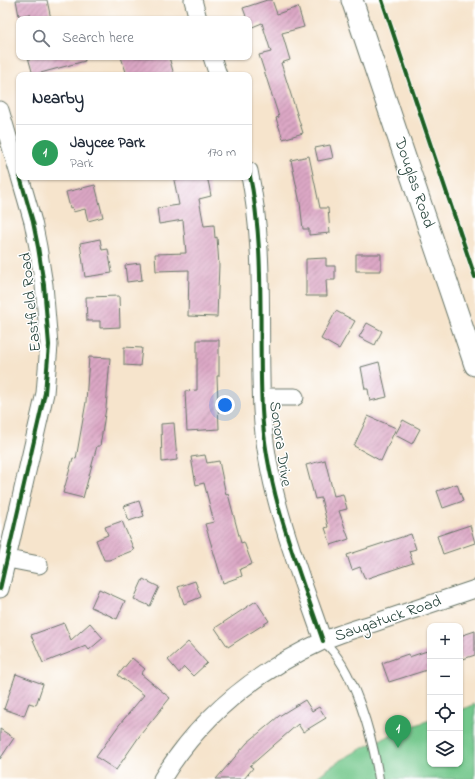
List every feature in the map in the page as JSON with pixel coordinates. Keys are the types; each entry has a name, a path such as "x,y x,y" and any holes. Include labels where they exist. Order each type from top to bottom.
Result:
{"street":[{"path":"192,0 197,16"},
{"name":"Douglas Road","path":"352,0 475,365"},
{"path":"213,60 217,72"},
{"path":"0,110 16,164"},
{"name":"Eastfield Road","path":"0,589 45,394 49,345 44,285 38,247 33,222 21,180"},
{"name":"Sonora Drive","path":"250,180 258,228 261,262 262,397 269,472 288,539 323,641"},
{"name":"Sonora Drive","path":"262,397 296,397"},
{"path":"8,559 39,565"},
{"name":"Saugatuck Road","path":"162,779 174,759 224,704 254,679 323,641 475,589"}],"lane":[{"path":"323,641 334,650 354,689 370,734 379,779"}],"green space":[{"path":"475,704 475,779 315,779 354,753 386,737 427,721 427,767 463,767 463,709"}],"building":[{"path":"16,0 47,0 50,16 30,16 30,14 19,16"},
{"path":"267,0 272,0 277,14 298,7 304,27 282,33 290,60 281,63 303,133 283,139 276,118 279,117 259,55 271,52 262,23 252,27 252,16 246,16 243,8"},
{"path":"29,60 85,61 44,72 32,72"},
{"path":"122,60 170,60 173,72 126,72"},
{"path":"330,145 333,158 318,161 315,148"},
{"path":"309,156 320,208 328,208 330,233 309,235 309,229 303,229 300,203 291,160"},
{"path":"174,180 208,180 211,196 199,199 204,226 214,225 215,238 217,237 219,265 217,317 188,316 189,270 156,271 155,254 186,253 183,220 159,224 157,208 179,205"},
{"path":"95,185 103,217 88,221 85,209 73,212 72,207 70,208 66,192"},
{"path":"100,239 102,250 108,249 112,273 85,277 80,243"},
{"path":"356,254 381,254 381,271 356,271"},
{"path":"326,258 326,266 335,266 335,280 326,280 327,296 306,296 306,259"},
{"path":"140,263 142,280 127,282 125,265"},
{"path":"119,296 120,327 100,328 100,321 87,321 86,297"},
{"path":"336,311 355,321 339,349 321,339"},
{"path":"367,323 382,331 375,345 359,337"},
{"path":"197,340 219,340 219,376 217,376 219,429 187,431 185,391 197,390"},
{"path":"124,347 142,348 140,366 124,365"},
{"path":"89,357 110,358 106,408 100,446 97,446 83,498 63,493 73,458 76,459 86,402"},
{"path":"379,362 387,397 370,401 368,389 365,389 361,367"},
{"path":"368,416 396,428 381,461 354,446"},
{"path":"403,420 420,429 412,444 395,435"},
{"path":"174,423 177,460 162,462 161,424"},
{"path":"205,455 207,463 219,461 226,495 228,494 241,543 244,542 252,564 240,569 242,576 223,583 205,524 214,522 204,483 196,485 191,457"},
{"path":"325,460 334,496 343,494 347,509 339,511 349,539 331,545 325,528 328,527 321,498 315,499 306,465"},
{"path":"457,484 463,501 443,508 437,491"},
{"path":"139,501 144,516 129,521 124,506"},
{"path":"122,521 134,550 109,560 104,560 96,540 108,535 105,527"},
{"path":"470,525 475,543 443,554 437,536"},
{"path":"411,534 416,549 409,551 413,563 365,579 360,567 352,570 347,555"},
{"path":"143,579 159,587 150,606 134,599"},
{"path":"195,581 201,597 184,604 178,587"},
{"path":"99,589 125,601 117,619 91,607"},
{"path":"256,601 269,621 228,647 215,628"},
{"path":"64,623 71,640 90,623 103,638 89,650 86,646 43,663 31,635"},
{"path":"475,631 475,655 463,659 463,635"},
{"path":"188,642 207,663 193,676 184,667 179,673 168,660"},
{"path":"427,651 427,670 389,682 382,663 408,654 409,657"},
{"path":"132,658 145,669 141,674 170,698 141,734 116,770 96,757 119,725 144,695 118,675"},
{"path":"16,674 43,684 36,705 29,703 24,716 4,709"},
{"path":"305,700 312,711 319,707 326,718 303,732 298,724 250,766 253,768 244,779 216,779 247,743 279,716"},
{"path":"0,729 14,738 0,759"}],"cycle path":[{"path":"382,0 475,277"},
{"path":"0,589 45,393 49,345 44,285 38,247 33,222 21,180"},
{"path":"250,180 258,230 260,260 261,380 265,440 276,498 284,527 323,641"}],"place":[{"name":"Jaycee Park","path":"398,748"}]}
